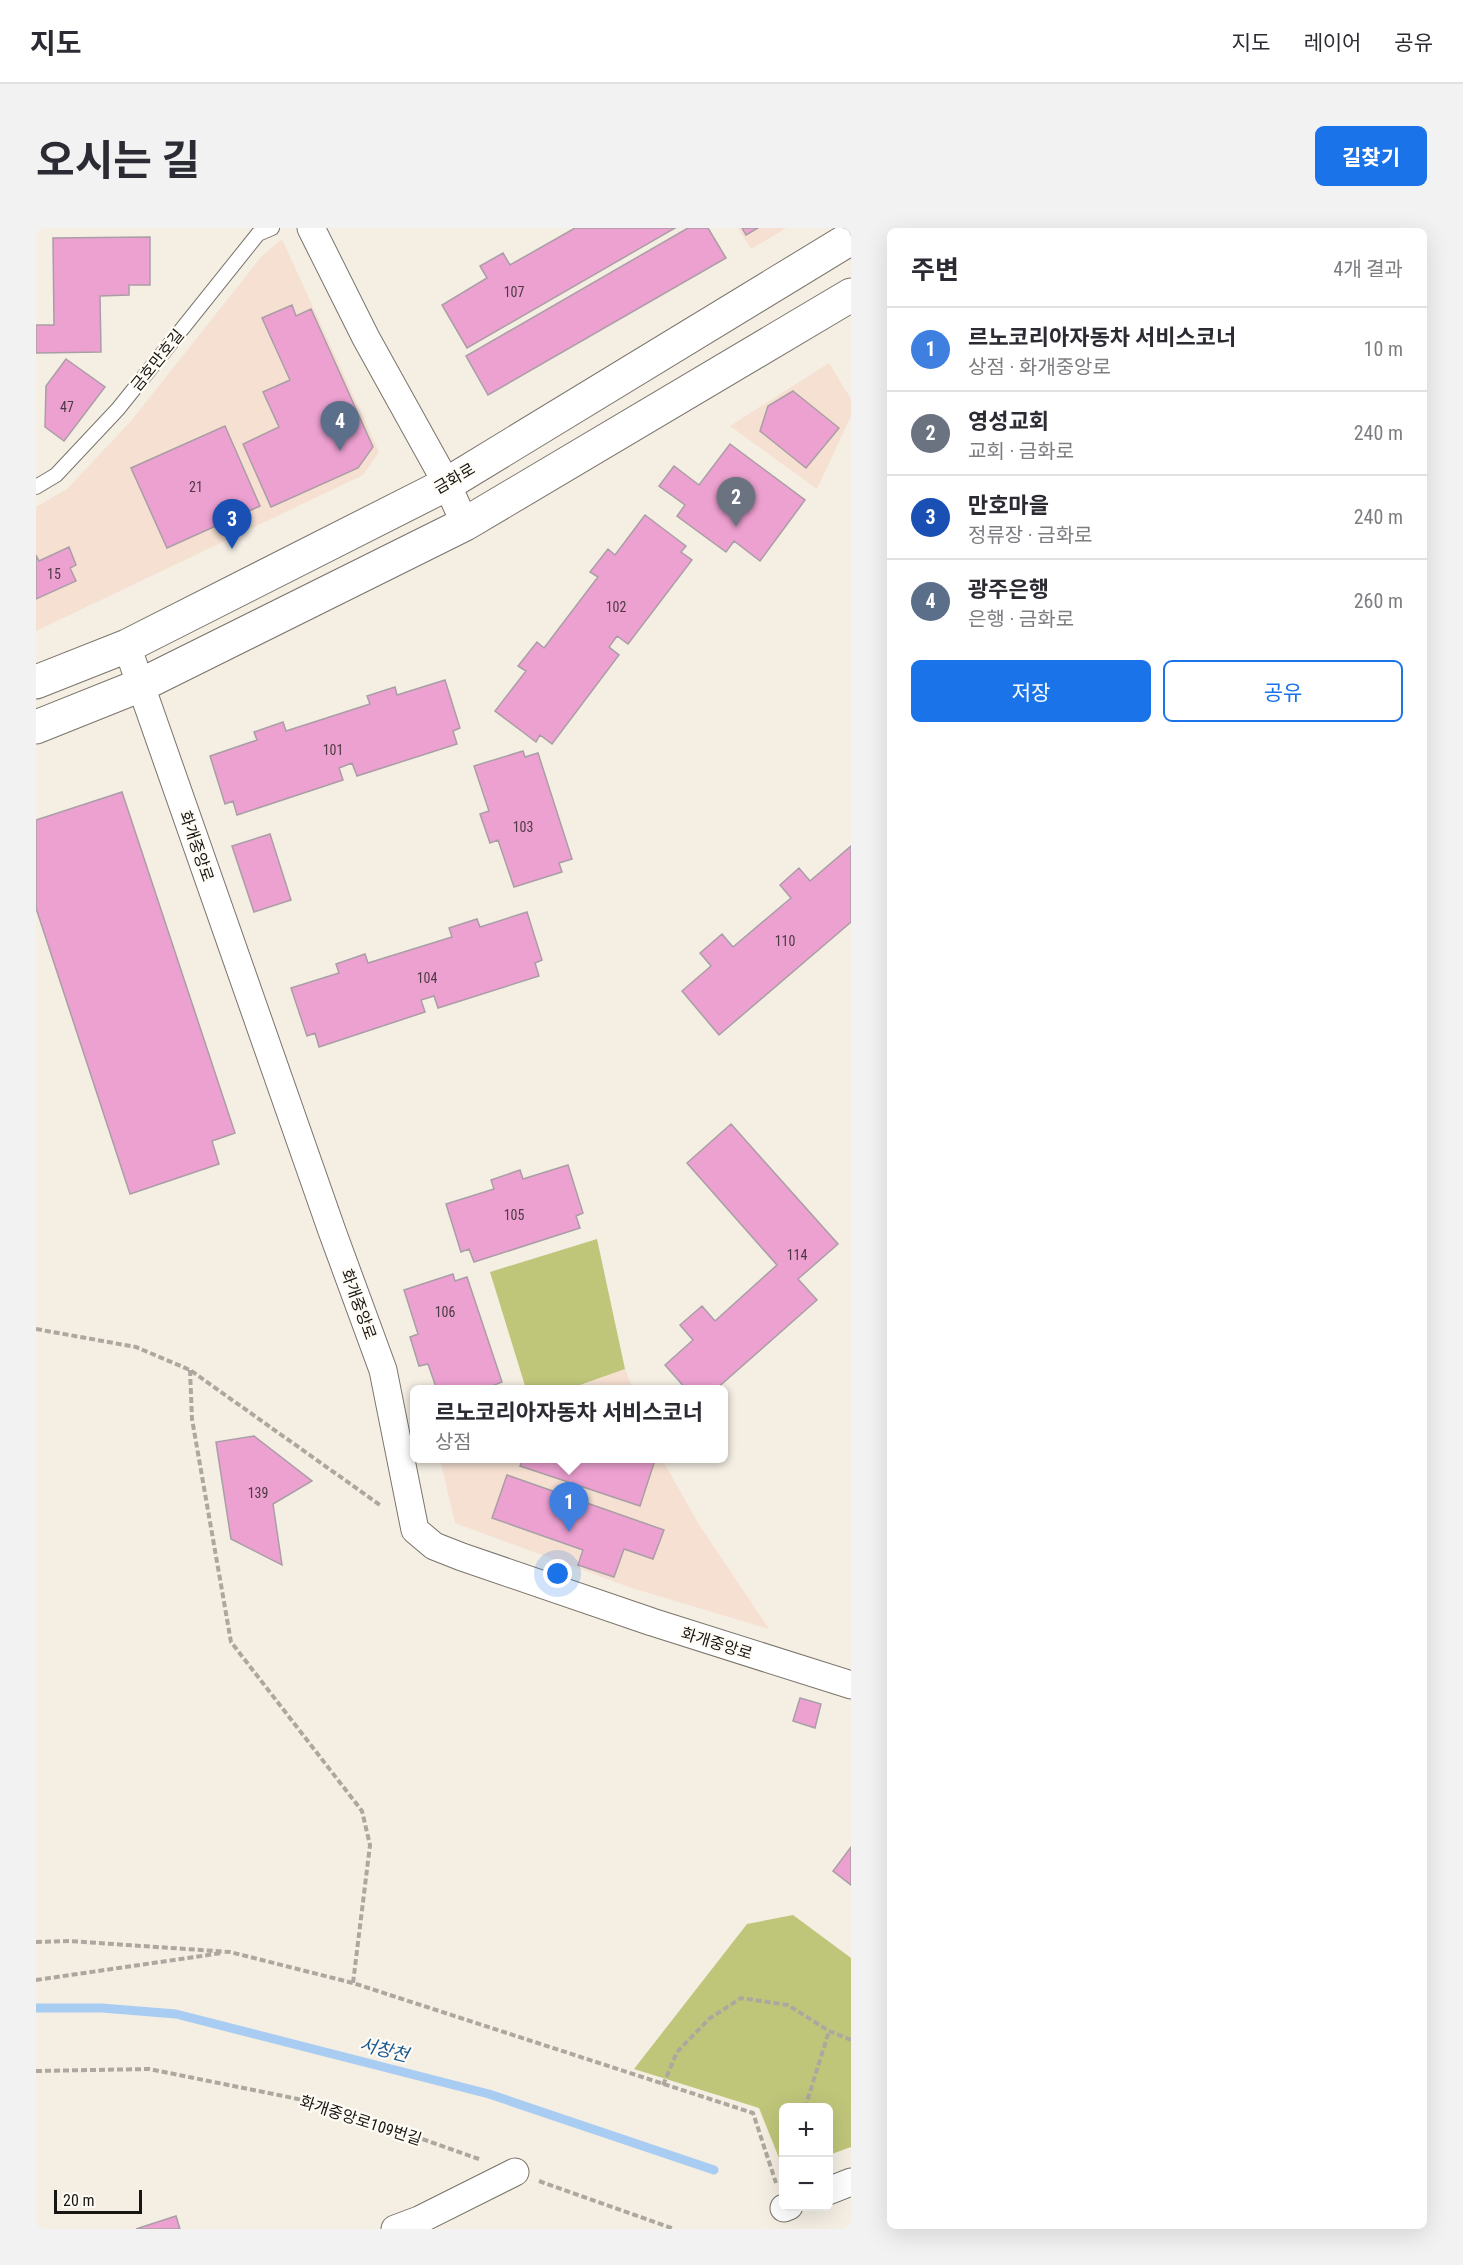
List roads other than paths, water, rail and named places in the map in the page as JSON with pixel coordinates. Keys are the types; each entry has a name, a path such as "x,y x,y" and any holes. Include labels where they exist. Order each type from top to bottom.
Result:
{"main road":[{"name":"금화로","path":"36,682 127,646 447,484 851,238"},
{"path":"36,728 141,685 465,524 851,295"}],"street":[{"path":"311,228 366,338 447,484 465,524"},
{"name":"화개중앙로","path":"127,646 383,1370 415,1530 434,1546 462,1557 652,1622 851,1685"},
{"path":"394,2229 429,2216 515,2172"},
{"path":"833,2189 851,2182"}],"lane":[{"name":"금호만호길","path":"36,487 56,476 118,409 258,234 272,228"}],"waterway":[{"name":"서창천","path":"36,2008 102,2008 176,2014 489,2094 714,2170"}],"place":[{"name":"광주은행","path":"340,451"},
{"name":"영성교회","path":"736,527"},
{"name":"만호마을","path":"232,549"},
{"name":"르노코리아자동차 서비스코너","path":"569,1532"}]}
